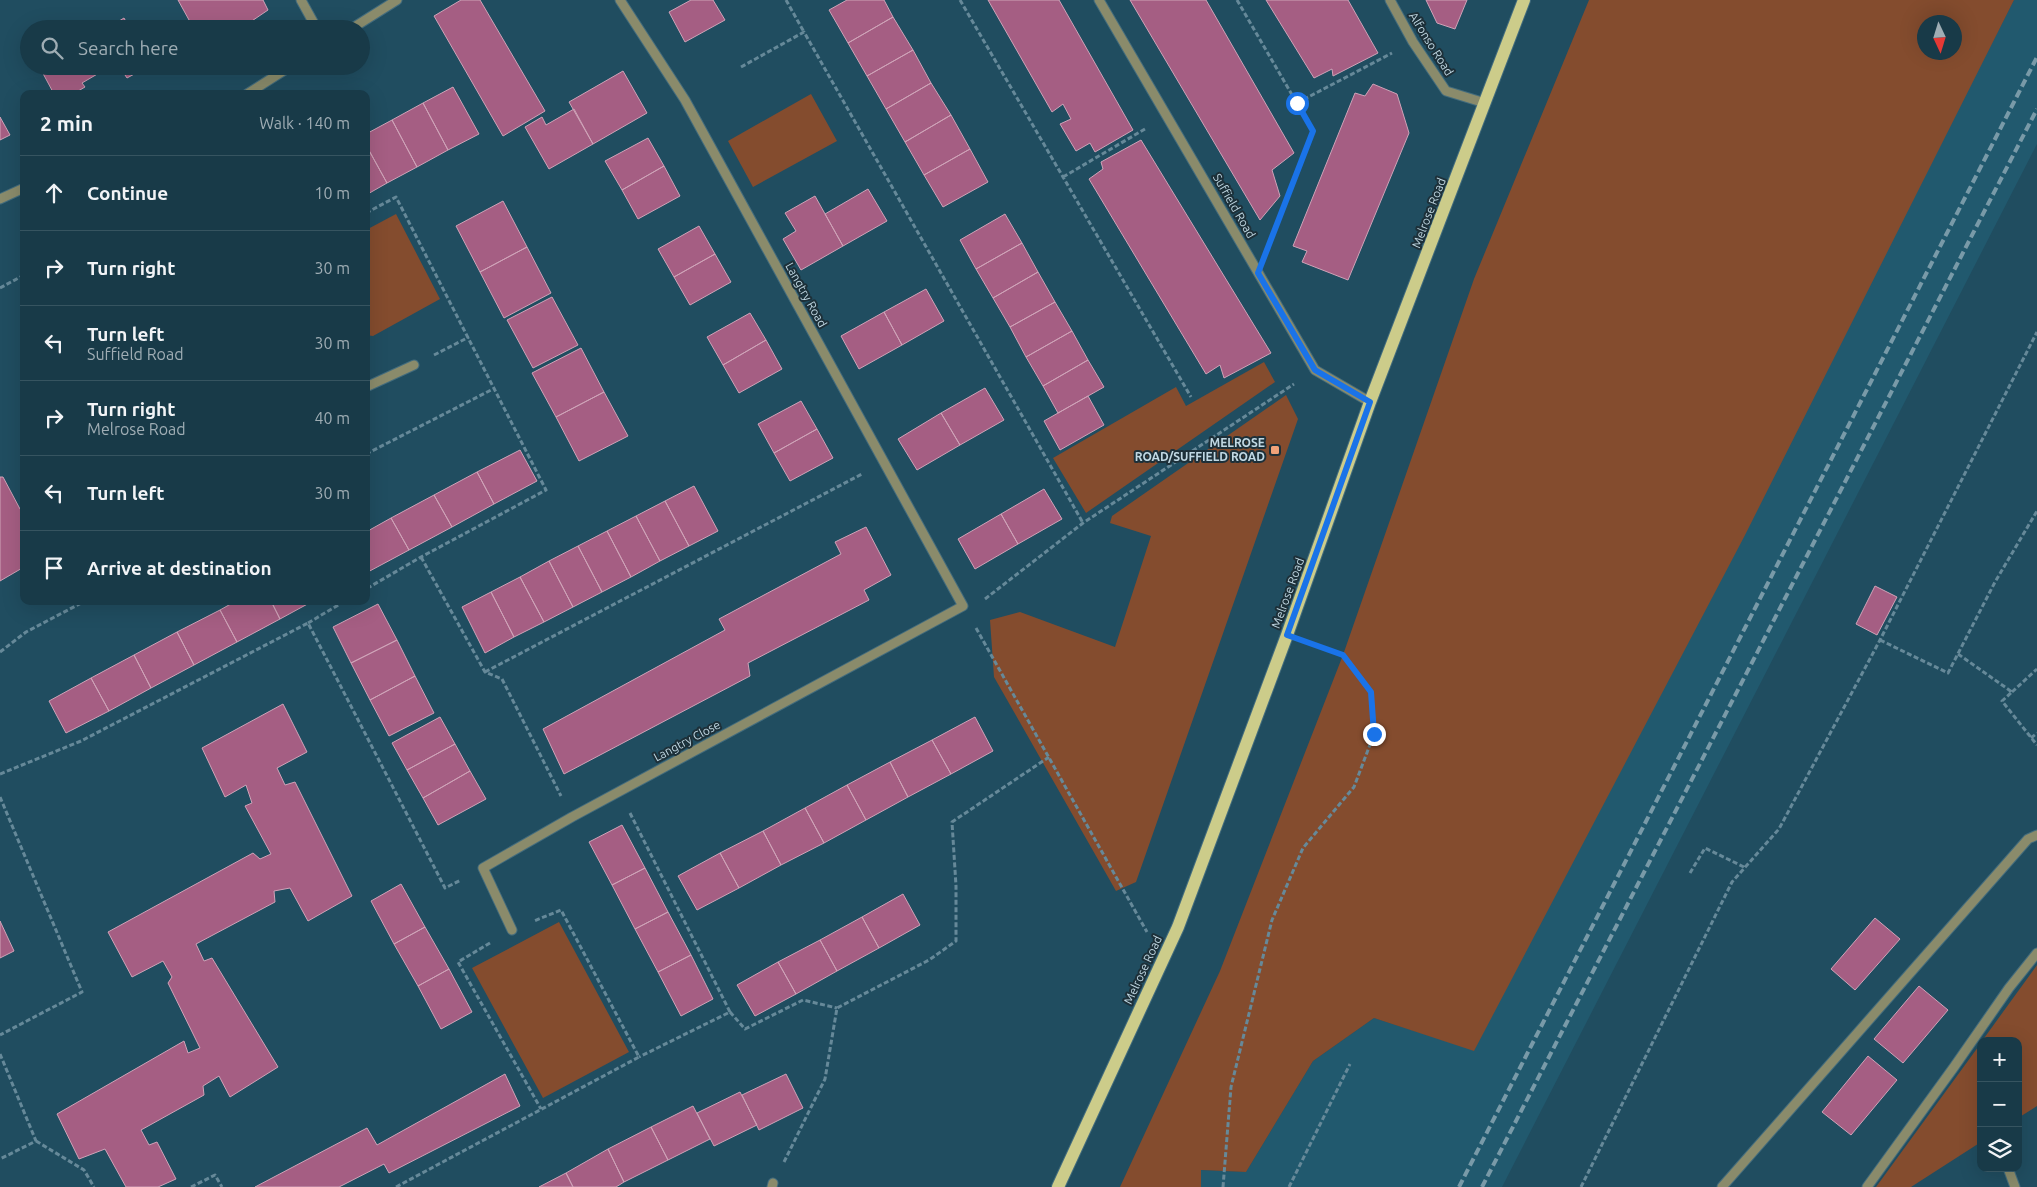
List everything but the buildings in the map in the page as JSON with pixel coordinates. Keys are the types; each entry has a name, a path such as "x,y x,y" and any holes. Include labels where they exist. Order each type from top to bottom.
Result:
{"main road":[{"name":"Melrose Road","path":"1058,1187 1178,927 1287,635 1370,402 1524,0"}],"street":[{"path":"301,0 312,20"},
{"path":"365,20 397,0"},
{"name":"Langtry Road","path":"620,0 685,100 965,609"},
{"name":"Suffield Road","path":"1099,0 1315,370 1370,402"},
{"name":"Alfonso Road","path":"1390,0 1413,42 1446,91 1485,103"},
{"path":"253,90 277,75"},
{"path":"0,199 20,190"},
{"path":"370,385 414,365"},
{"name":"Langtry Close","path":"483,868 572,817 965,609"},
{"path":"1722,1187 2028,839 2037,834"},
{"path":"483,868 512,930"},
{"path":"1867,1187 1954,1067 2008,988 2037,953"},
{"path":"2009,1172 2015,1187"}],"path":[{"path":"786,0 1083,523"},
{"path":"960,0 1191,397"},
{"path":"1237,0 1313,131 1258,273"},
{"path":"740,68 804,32"},
{"path":"1297,103 1413,42"},
{"path":"1063,177 1167,116"},
{"path":"370,211 396,197 546,490 370,587"},
{"path":"0,288 20,277"},
{"path":"1581,1187 1732,882 1779,829 1880,640 2037,332"},
{"path":"414,365 469,337"},
{"path":"1163,960 965,609 1083,523 1315,370"},
{"path":"370,452 495,388"},
{"path":"485,672 884,462"},
{"path":"1880,640 1948,673 1995,582 2037,511"},
{"path":"421,557 485,672 502,679 572,817"},
{"path":"0,652 26,632 77,605"},
{"path":"0,774 81,741 308,623 338,605"},
{"path":"308,623 445,888 483,868"},
{"path":"1223,1187 1231,1087 1272,920 1303,848 1354,787 1374,734 1371,692 1343,655 1287,635"},
{"path":"1958,654 2012,692"},
{"path":"2037,669 2002,701 2037,745"},
{"path":"2031,738 2037,733"},
{"path":"620,792 730,1012 745,1029 803,1000 837,1008 929,960 956,941 956,886 952,822 1049,757"},
{"path":"0,797 82,992 0,1035"},
{"path":"1690,873 1705,848 1744,867"},
{"path":"541,1109 458,962 512,930 562,910 639,1057"},
{"path":"773,1185 825,1079 837,1008"},
{"path":"396,1187 639,1057 730,1012"},
{"path":"0,1054 36,1141 84,1170 94,1187"},
{"path":"1289,1187 1350,1064"},
{"path":"0,1160 36,1141"},
{"path":"192,1187 215,1175 222,1187"}],"shaded area":[{"path":"1589,0 2014,0 1744,537 1474,1051 1374,1018 1313,1061 1246,1172 1201,1170 1201,1187 1120,1187 1220,971 1343,655 1474,279"},
{"path":"2014,0 2037,0 2037,144 1502,1187 1201,1187 1200,1170 1246,1172 1313,1061 1374,1018 1474,1050"},
{"path":"811,94 837,141 753,187 728,141"},
{"path":"396,214 440,299 373,336 370,336 370,228"},
{"path":"1264,362 1275,382 1086,513 1053,458 1176,387 1186,406"},
{"path":"1286,395 1298,419 1136,882 1116,891 994,677 990,620 1020,612 1115,647 1151,536 1110,523 1112,516"},
{"path":"559,922 629,1052 543,1098 472,968"},
{"path":"2037,965 2037,1106 2022,1115 2022,1037 1985,1037"},
{"path":"1977,1048 1977,1145 1911,1187 1876,1187"}],"railway":[{"path":"1459,1187 2037,57"},
{"path":"1482,1187 2037,109"}],"place":[{"name":"MELROSE ROAD/SUFFIELD ROAD","path":"1275,450"}],"route":[{"path":"1297,103 1313,131 1258,273 1315,370 1370,402 1287,635 1343,655 1371,692 1374,734"}]}
